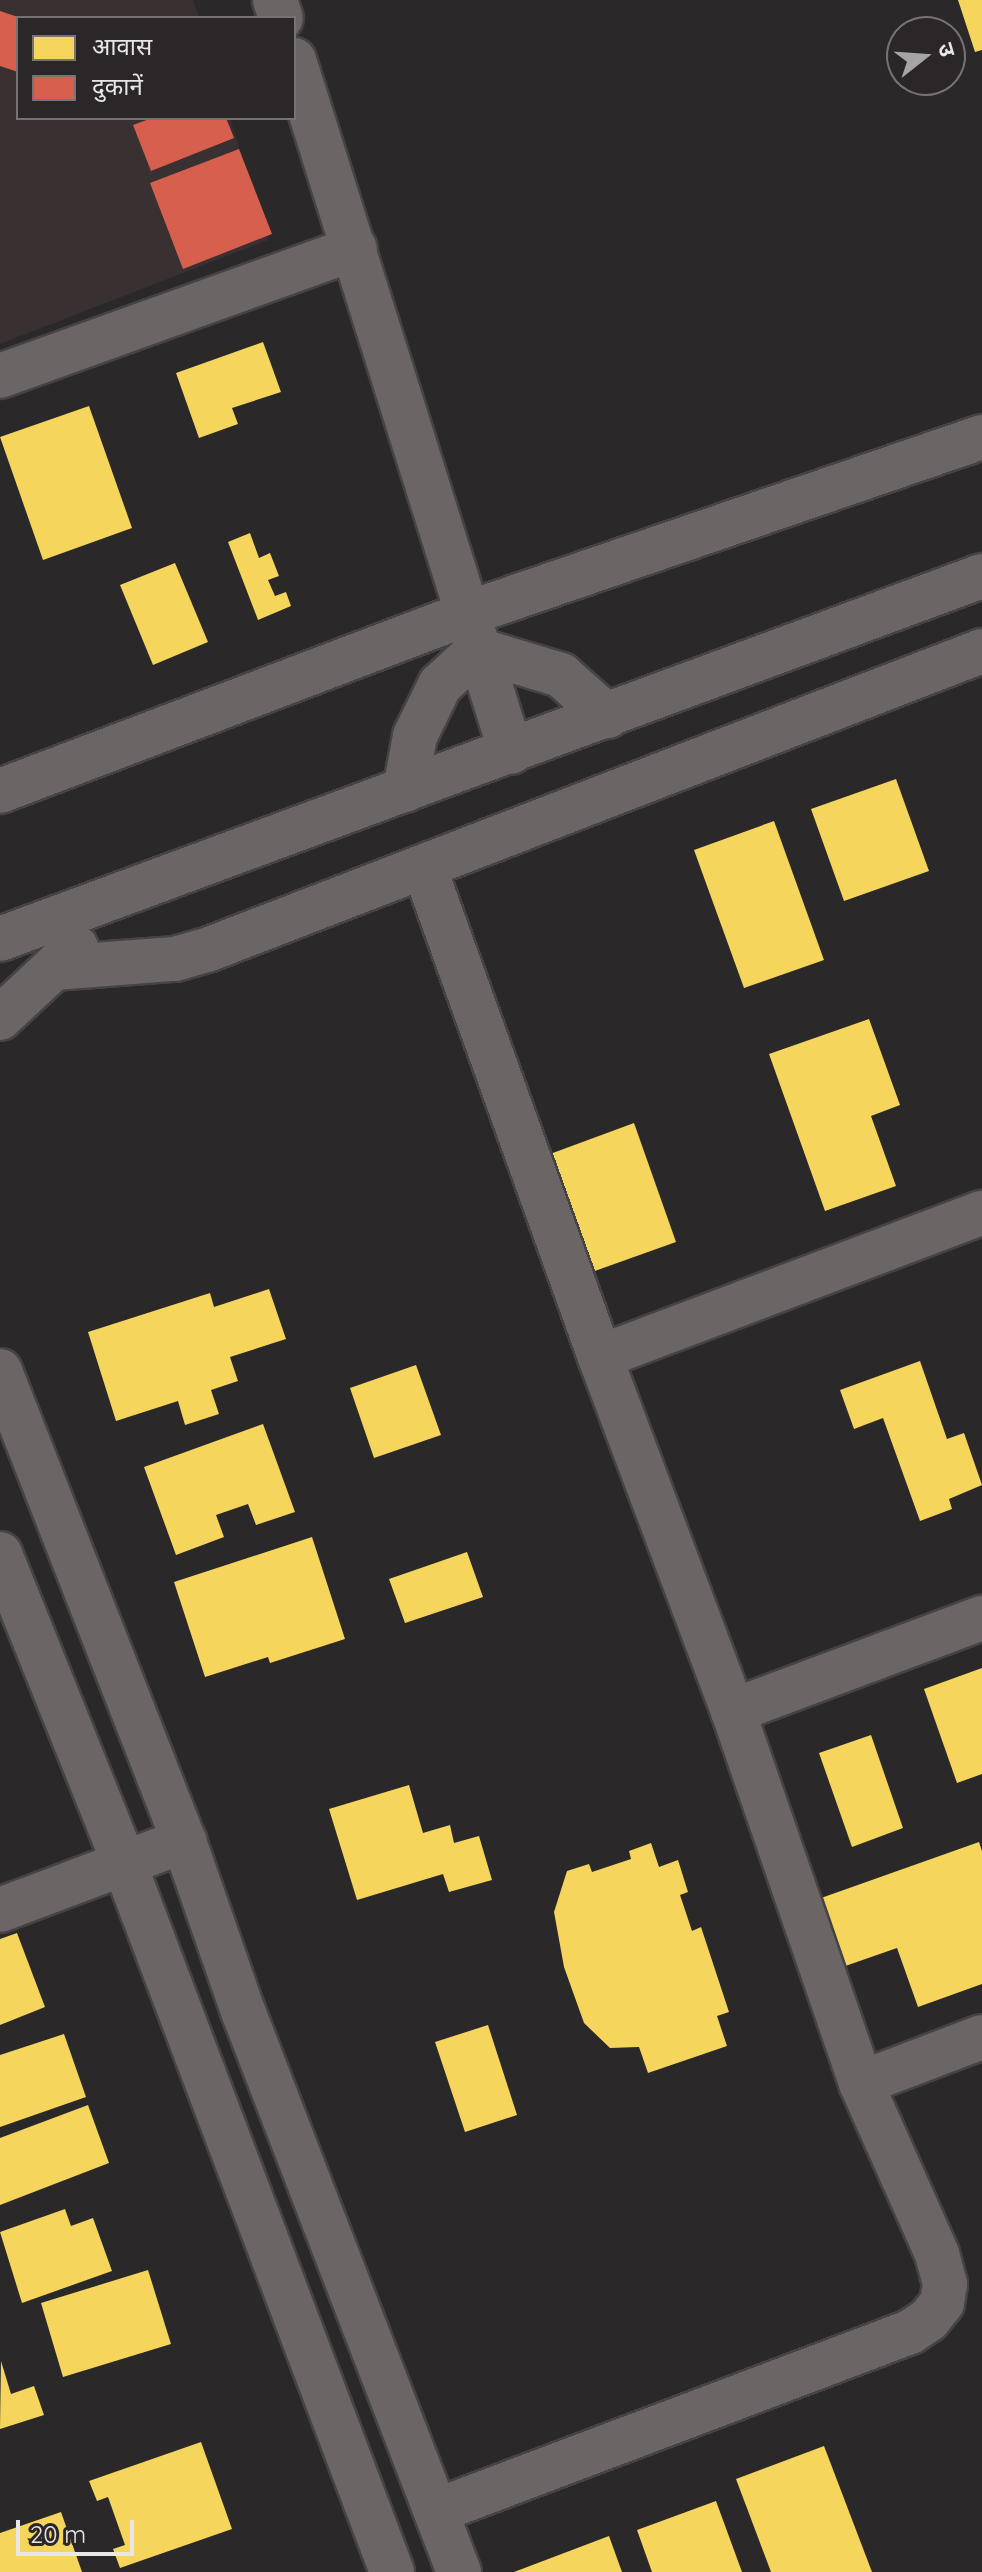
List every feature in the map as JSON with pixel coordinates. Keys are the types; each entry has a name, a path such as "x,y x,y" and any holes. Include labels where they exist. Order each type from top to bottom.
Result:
{"street":[{"path":"296,66 511,752"},
{"path":"0,376 355,248"},
{"path":"0,791 472,632 982,437"},
{"path":"0,939 982,576"},
{"path":"472,632 561,675 607,716"},
{"path":"405,790 415,736 440,685 472,632"},
{"path":"54,968 175,959 207,950 982,651"},
{"path":"424,867 600,1357 733,1711 861,2083 942,2268 945,2284 942,2303 928,2320 910,2332 436,2511"},
{"path":"0,1018 139,887"},
{"path":"600,1357 982,1213"},
{"path":"0,1371 184,1841 243,2011 459,2572"},
{"path":"0,1554 124,1863 392,2572"},
{"path":"733,1711 982,1618"},
{"path":"0,1910 184,1841"},
{"path":"861,2083 982,2037"}],"shaded area":[{"path":"0,0 193,0 198,16 16,16 16,120 231,120 268,240 0,344"}],"building: आवास":[{"path":"958,0 982,0 982,50 975,52 966,16 963,16"},
{"path":"263,342 281,392 232,408 238,424 199,438 176,373"},
{"path":"89,406 132,528 43,560 0,437"},
{"path":"250,533 259,558 270,553 279,576 268,580 275,596 286,592 291,606 258,620 228,542"},
{"path":"175,563 208,642 153,665 120,585"},
{"path":"896,779 929,871 844,901 811,809"},
{"path":"774,821 824,960 744,988 694,850"},
{"path":"869,1019 900,1105 871,1116 896,1186 825,1211 769,1054"},
{"path":"634,1123 676,1242 592,1272 550,1154"},
{"path":"269,1289 286,1339 230,1357 238,1381 211,1390 219,1414 185,1425 178,1401 116,1421 88,1332 210,1293 214,1307"},
{"path":"920,1361 947,1439 964,1433 982,1485 949,1499 952,1509 920,1521 883,1418 854,1429 840,1390"},
{"path":"416,1365 441,1435 374,1458 350,1388"},
{"path":"263,1424 295,1512 256,1525 248,1504 216,1515 224,1537 176,1555 144,1467"},
{"path":"312,1537 345,1639 270,1663 268,1657 205,1677 174,1582"},
{"path":"467,1552 483,1597 405,1623 389,1579"},
{"path":"982,1668 982,1774 957,1783 924,1689"},
{"path":"871,1735 903,1828 852,1847 819,1753"},
{"path":"409,1785 423,1833 450,1825 454,1843 479,1836 492,1880 449,1892 443,1874 357,1900 329,1809"},
{"path":"979,1842 982,1851 982,1984 918,2007 897,1948 831,1971 807,1903"},
{"path":"651,1843 659,1867 678,1860 688,1892 680,1895 692,1931 701,1927 729,2012 717,2016 727,2046 648,2073 639,2047 610,2048 584,2023 564,1967 554,1912 567,1871 589,1864 592,1872 631,1859 629,1851"},
{"path":"17,1933 45,2007 0,2025 0,1939"},
{"path":"488,2025 517,2115 465,2132 435,2042"},
{"path":"64,2034 86,2097 0,2127 0,2055"},
{"path":"88,2105 109,2163 0,2205 0,2138"},
{"path":"65,2209 71,2226 93,2218 112,2271 22,2303 0,2232"},
{"path":"148,2270 171,2344 63,2377 41,2303"},
{"path":"1,2361 11,2394 34,2386 44,2415 0,2429"},
{"path":"201,2442 232,2529 120,2568 113,2549 125,2545 108,2497 97,2501 89,2481"},
{"path":"824,2446 872,2572 771,2572 736,2479"},
{"path":"716,2501 742,2572 652,2572 637,2530"},
{"path":"61,2512 82,2572 0,2572 0,2533"},
{"path":"609,2536 622,2572 514,2572"}],"building: दुकानें":[{"path":"0,11 16,16 16,71 0,66"},
{"path":"147,120 227,120 234,138 151,171 133,125"},
{"path":"239,149 272,234 183,269 150,183"}]}
